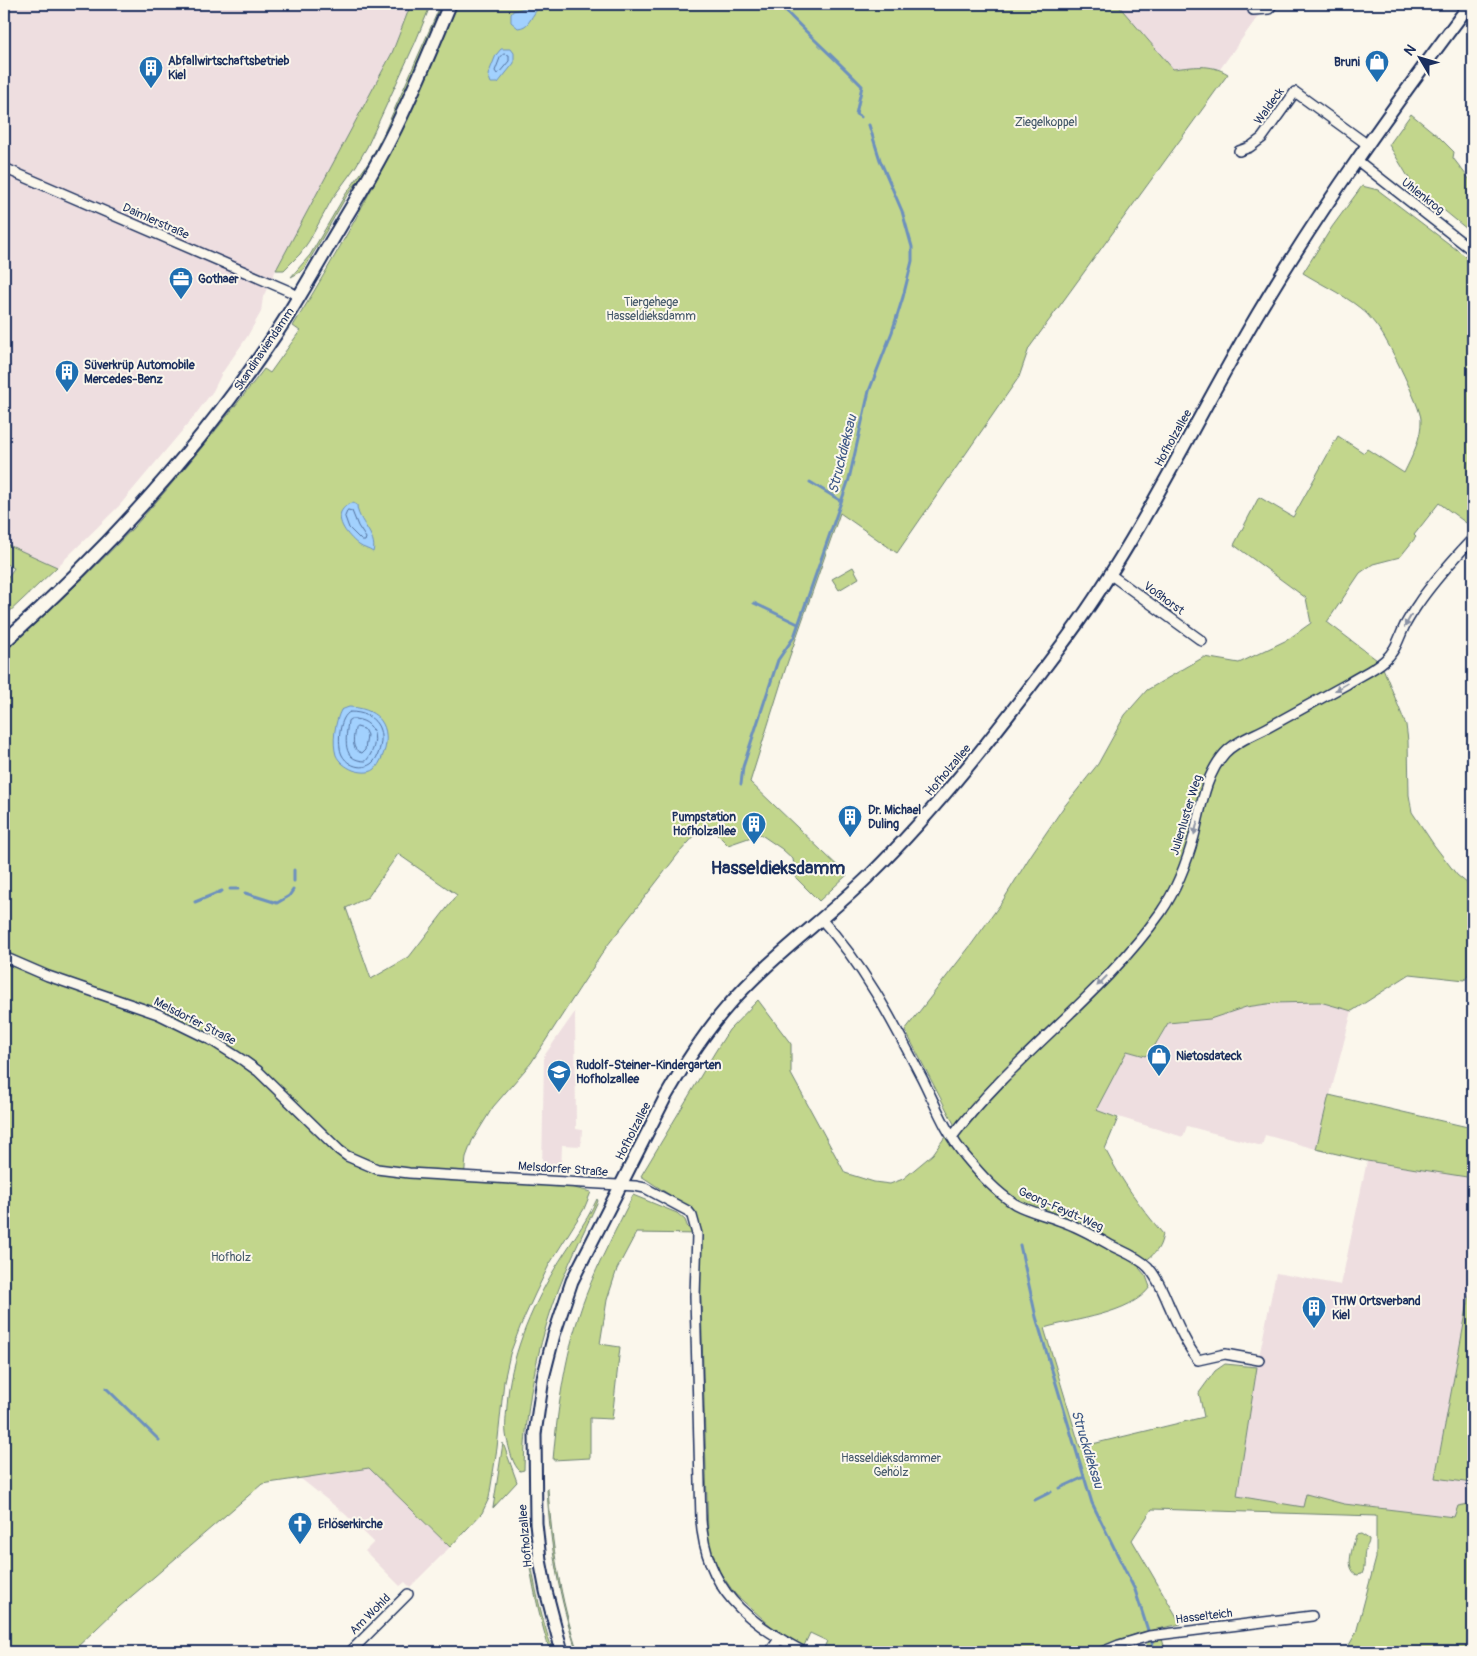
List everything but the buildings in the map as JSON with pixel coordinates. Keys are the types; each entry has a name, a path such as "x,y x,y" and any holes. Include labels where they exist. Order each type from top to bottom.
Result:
{"main road":[{"name":"Skandinaviendamm","path":"4,642 121,527 186,453 276,335 390,138 423,69 450,4"}],"street":[{"path":"1253,10 1269,9 1273,4"},
{"name":"Hofholzallee","path":"562,1652 540,1560 536,1523 535,1434 545,1371 561,1311 587,1249 642,1140 675,1082 715,1022 746,987 879,866 922,821 954,785 1060,648 1111,575 1281,274 1368,145 1470,4"},
{"name":"Waldeck","path":"1239,151 1250,147 1262,138 1295,92 1368,145"},
{"name":"Uhlenkrog","path":"1358,161 1473,251"},
{"name":"Daimlerstraße","path":"4,168 299,297"},
{"name":"Julienluster Weg","path":"952,1137 984,1098 1107,976 1162,910 1173,892 1193,839 1211,775 1216,764 1224,754 1238,744 1374,668 1389,657 1418,603 1435,580 1473,538"},
{"name":"Voßhorst","path":"1111,575 1202,641"},
{"name":"Georg-Feydt-Weg","path":"821,919 838,938 866,977 911,1057 952,1137 964,1155 986,1180 1016,1204 1078,1228 1136,1258 1147,1267 1160,1286 1184,1339 1198,1360 1222,1354 1259,1360"},
{"name":"Melsdorfer Straße","path":"4,956 56,979 158,1014 211,1040 258,1071 339,1150 357,1161 377,1169 409,1173 552,1180 602,1185 621,1184 645,1188 683,1207 692,1216 697,1234 695,1296 696,1365 703,1545 712,1570 729,1598 740,1609 779,1639 804,1652"},
{"name":"Am Wohld","path":"350,1652 408,1594"},
{"name":"Hasselteich","path":"1102,1652 1158,1634 1312,1616"},
{"path":"770,1652 779,1639"}],"shaded area":[{"path":"4,4 411,4 392,53 276,270 263,297 261,312 247,337 222,373 213,391 192,419 119,506 57,567 4,543"},
{"path":"1117,4 1267,4 1220,69 1206,66 1173,69"},
{"path":"1320,1002 1352,1011 1316,1149 1265,1135 1262,1146 1187,1126 1183,1137 1096,1110 1127,1051 1145,1056 1158,1042 1168,1023 1190,1022 1246,1007 1274,1003"},
{"name":"Rudolf-Steiner-Kindergarten Hofholzallee","path":"575,1012 576,1129 582,1130 581,1146 562,1145 561,1172 542,1171 544,1056"},
{"path":"1367,1161 1473,1178 1473,1276 1435,1478 1473,1483 1469,1504 1455,1517 1344,1504 1306,1494 1303,1508 1237,1496 1257,1367 1276,1273 1341,1285"},
{"path":"369,1468 450,1547 410,1587 405,1582 400,1586 365,1551 374,1542 345,1514 300,1478"}],"green space":[{"path":"411,4 431,4 367,147 332,199 300,254 284,270 276,270 392,53"},
{"path":"441,4 443,4 415,71 371,164 346,197 307,264 302,271 291,277 310,255 345,195 369,162 384,133"},
{"path":"456,4 1117,4 1173,69 1208,67 1228,74 1029,348 1019,377 897,553 840,513 787,664 750,782 847,875 819,901 796,878 793,859 782,849 760,834 728,845 706,823 679,853 607,946 531,1063 493,1107 472,1141 466,1157 464,1179 570,1187 591,1192 584,1209 549,1265 520,1327 510,1354 504,1381 497,1448 489,1498 482,1513 450,1547 369,1468 262,1484 119,1607 72,1652 4,1652 4,652 70,591 133,528 200,450 264,369 270,373 300,331 293,326 370,192 398,137","holes":["398,854 457,895 409,957 371,979 346,908 368,897"]},
{"path":"1411,114 1454,152 1453,158 1473,184 1473,234 1413,185 1389,145"},
{"name":"Hasseldieksdammer Gehölz","path":"1362,186 1378,190 1473,262 1473,528 1439,503 1414,535 1416,537 1400,557 1373,564 1360,573 1327,622 1381,663 1406,725 1409,795 1412,812 1457,875 1473,888 1473,965 1465,980 1410,974 1352,1011 1320,1002 1274,1003 1246,1007 1210,1019 1168,1023 1151,1052 1145,1056 1127,1051 1096,1110 1118,1118 1105,1149 1132,1193 1163,1234 1157,1251 1139,1268 1146,1276 1150,1287 1130,1304 1101,1314 1044,1328 1080,1447 1204,1417 1199,1393 1215,1371 1225,1364 1257,1367 1237,1496 1303,1507 1306,1494 1344,1504 1454,1517 1458,1506 1469,1504 1472,1483 1435,1478 1473,1276 1473,1652 1345,1652 1356,1633 1376,1558 1376,1516 1152,1509 1132,1540 1181,1624 1139,1633 1087,1652 822,1652 827,1641 810,1633 803,1648 782,1636 735,1594 717,1568 710,1552 698,1234 685,1205 641,1176 729,1030 758,1000 791,1044 791,1074 845,1173 874,1182 890,1184 903,1179 933,1154 954,1124 905,1030 1002,902 1063,808 1098,764 1125,715 1147,690 1204,657 1239,663 1287,640 1311,623 1306,598 1234,545 1259,497 1293,517 1338,436 1364,453 1367,449 1404,473 1413,454 1420,433 1421,419 1416,402 1385,339 1373,321 1360,308 1303,273 1332,227"},
{"path":"4,543 57,567 4,617 4,583 14,568 4,563"},
{"path":"853,567 859,578 839,590 832,579"},
{"path":"1329,1095 1472,1128 1473,1124 1473,1178 1367,1161 1316,1149"},
{"path":"633,1195 677,1213 685,1220 688,1228 698,1234 636,1233 617,1269 607,1300 600,1344 620,1347 612,1419 590,1418 590,1458 553,1460 564,1376 579,1315 608,1245"},
{"path":"597,1199 598,1201 569,1263 541,1343 526,1427 524,1470 520,1471 512,1458 506,1429 512,1370 529,1318 559,1261"},
{"path":"503,1443 517,1482 493,1508"},
{"path":"547,1489 558,1572 566,1612 578,1652 565,1612 556,1572 550,1531"},
{"path":"524,1521 527,1521 530,1555 536,1588 553,1652 550,1652 537,1604"},
{"path":"1361,1534 1369,1539 1369,1541 1365,1551 1362,1574 1357,1575 1351,1567 1350,1557 1356,1535"},
{"path":"1162,1639 1166,1652 1149,1652 1146,1643"}],"water":[{"path":"536,4 543,4 526,25 518,28 511,22 513,11"},
{"path":"501,49 511,49 514,53 514,63 498,83 491,83 488,75 496,55"},
{"path":"353,503 357,505 360,517 373,540 373,552 355,542 343,526 340,517 341,512 346,506"},
{"path":"349,707 366,710 373,714 379,718 386,731 385,749 382,757 377,767 370,772 350,769 336,755 334,738 337,720 341,710"}],"waterway":[{"name":"Struckdieksau","path":"779,4 862,86 856,114 861,117"},
{"name":"Struckdieksau","path":"741,784 743,767 778,660 794,637 849,479 869,391 892,332 912,261 912,247 902,211 880,160 869,125"},
{"path":"810,482 841,501"},
{"path":"754,603 798,624"},
{"path":"294,870 294,881"},
{"path":"230,889 238,889"},
{"path":"245,893 277,903 289,896 293,890"},
{"path":"195,902 222,891"},
{"name":"Struckdieksau","path":"1020,1245 1036,1317 1092,1503 1135,1590 1155,1652"},
{"path":"106,1388 159,1440"},
{"path":"1060,1488 1084,1477"},
{"path":"1035,1500 1051,1492"}],"place":[{"name":"Bruni","path":"1377,83"},
{"name":"Abfallwirtschaftsbetrieb Kiel","path":"151,89"},
{"name":"Gothaer","path":"181,300"},
{"name":"Süverkrüp Automobile Mercedes-Benz","path":"67,393"},
{"name":"Dr. Michael Duling","path":"850,838"},
{"name":"Pumpstation Hofholzallee","path":"754,845"},
{"name":"Nietosdateck","path":"1159,1077"},
{"name":"Rudolf-Steiner-Kindergarten Hofholzallee","path":"559,1093"},
{"name":"THW Ortsverband Kiel","path":"1314,1329"},
{"name":"Erlöserkirche","path":"300,1545"}],"district":[{"name":"Hasseldieksdamm","path":"778,868"}],"park label":[{"name":"Ziegelkoppel","path":"1046,122"},
{"name":"Tiergehege Hasseldieksdamm","path":"651,309"},
{"name":"Hofholz","path":"231,1257"}]}
